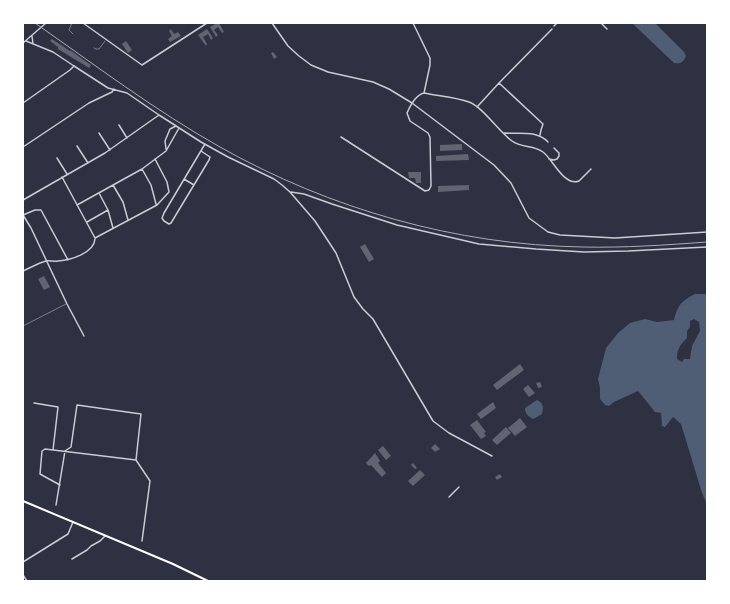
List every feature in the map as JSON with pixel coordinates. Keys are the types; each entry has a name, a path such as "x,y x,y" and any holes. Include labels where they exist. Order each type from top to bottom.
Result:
{"main road":[{"path":"23,501 188,571 208,581"}],"street":[{"path":"23,43 46,23"},
{"path":"83,23 142,65 207,23"},
{"path":"272,23 288,46 316,68 381,85 400,94 494,165 511,184 529,218 548,232 560,235 615,238 707,232"},
{"path":"413,23 430,58 424,93"},
{"path":"554,26 557,23"},
{"path":"601,23 607,28"},
{"path":"477,107 552,28"},
{"path":"32,36 33,44"},
{"path":"23,39 53,52 100,84 108,88 127,93 159,116 205,144 274,179 290,192 315,221 336,253 354,297 373,319 431,419 448,432 492,456"},
{"path":"23,103 74,66"},
{"path":"500,83 543,124 540,136"},
{"path":"23,147 89,103 112,92 114,89"},
{"path":"341,137 425,191 429,190 431,186 430,136 410,121 407,113 412,103 420,94 424,93 470,102 512,141 544,152 557,170 572,181 579,181 591,169"},
{"path":"23,200 110,150 159,116"},
{"path":"119,125 127,138"},
{"path":"166,151 165,141 170,129 176,126"},
{"path":"77,205 142,168 166,151 179,128"},
{"path":"99,133 110,150"},
{"path":"503,133 532,133 540,136 548,142"},
{"path":"201,151 210,157 169,224 162,218 205,144"},
{"path":"77,146 88,163"},
{"path":"549,159 554,160 559,156 559,153 554,148"},
{"path":"57,158 67,174"},
{"path":"95,238 157,205 169,192 167,182 155,159"},
{"path":"142,168 151,185 157,205"},
{"path":"23,271 46,261 57,262 68,260 92,247 95,243 95,238 62,177"},
{"path":"184,179 194,185"},
{"path":"113,185 123,202 128,220"},
{"path":"290,192 304,194 397,224 479,244 584,252 707,247"},
{"path":"99,193 108,210 113,228"},
{"path":"68,260 41,210 35,210 23,215 31,228 84,336"},
{"path":"86,222 108,210"},
{"path":"34,403 58,407 53,450"},
{"path":"56,505 65,451 71,447 77,405 141,414 136,460 150,481 142,541"},
{"path":"60,484 40,474 42,451 45,449 136,460"},
{"path":"449,497 459,487"},
{"path":"23,562 68,534 73,522"},
{"path":"72,559 100,541 105,536"},
{"path":"23,575 27,581"}],"lane":[{"path":"72,23 69,30 73,34"},
{"path":"94,48 98,50 106,40"},
{"path":"23,326 67,304"}],"water":[{"path":"632,23 655,23 684,52 686,56 684,60 680,63 674,63"},
{"path":"695,294 707,294 707,504 702,493 681,424 673,417 665,427 662,426 661,413 655,412 638,391 614,402 609,406 605,405 600,399 598,379 606,348 618,333 630,323 645,319 657,322 674,320 683,301","holes":["694,319 699,322 700,331 692,346 690,359 684,359 682,362 677,359 678,350 687,338 687,331 690,327 690,321"]},
{"path":"537,400 542,404 543,412 533,419 527,415 525,408"}],"building":[{"path":"219,23 224,32 222,33 218,27 214,30 218,35 216,37 210,27"},
{"path":"171,29 174,34 178,32 181,36 170,42 168,39 172,36 169,31"},
{"path":"207,29 213,38 211,40 208,34 203,37 207,44 206,46 198,35"},
{"path":"52,39 91,65 89,68 58,49 58,47 50,41"},
{"path":"126,41 132,50 128,53 122,44"},
{"path":"273,52 277,57 274,59 271,53"},
{"path":"462,144 462,150 440,151 440,145"},
{"path":"468,154 469,160 436,161 436,156"},
{"path":"408,172 421,172 421,183 416,183 415,178 409,178"},
{"path":"469,185 469,190 438,192 438,186"},
{"path":"365,244 374,259 369,262 360,247"},
{"path":"44,276 50,287 44,290 38,279"},
{"path":"520,364 524,370 497,390 493,385"},
{"path":"540,382 542,387 538,388 536,383"},
{"path":"528,385 535,393 529,397 523,389"},
{"path":"493,402 496,408 481,419 477,414"},
{"path":"520,418 527,427 515,436 508,428"},
{"path":"477,420 486,432 484,433 486,436 481,439 470,425"},
{"path":"506,427 511,433 497,445 492,440"},
{"path":"435,444 440,449 435,452 431,448"},
{"path":"383,446 391,456 386,460 378,450"},
{"path":"375,453 380,461 378,463 386,473 382,477 371,465 369,466 366,463"},
{"path":"413,463 417,468 415,469 411,465"},
{"path":"420,470 425,475 413,486 408,481"},
{"path":"500,474 502,477 497,480 495,477"}],"railway":[{"path":"35,23 149,103 220,147 262,169 305,188 395,220 441,231 535,245 614,247 707,242"}]}
